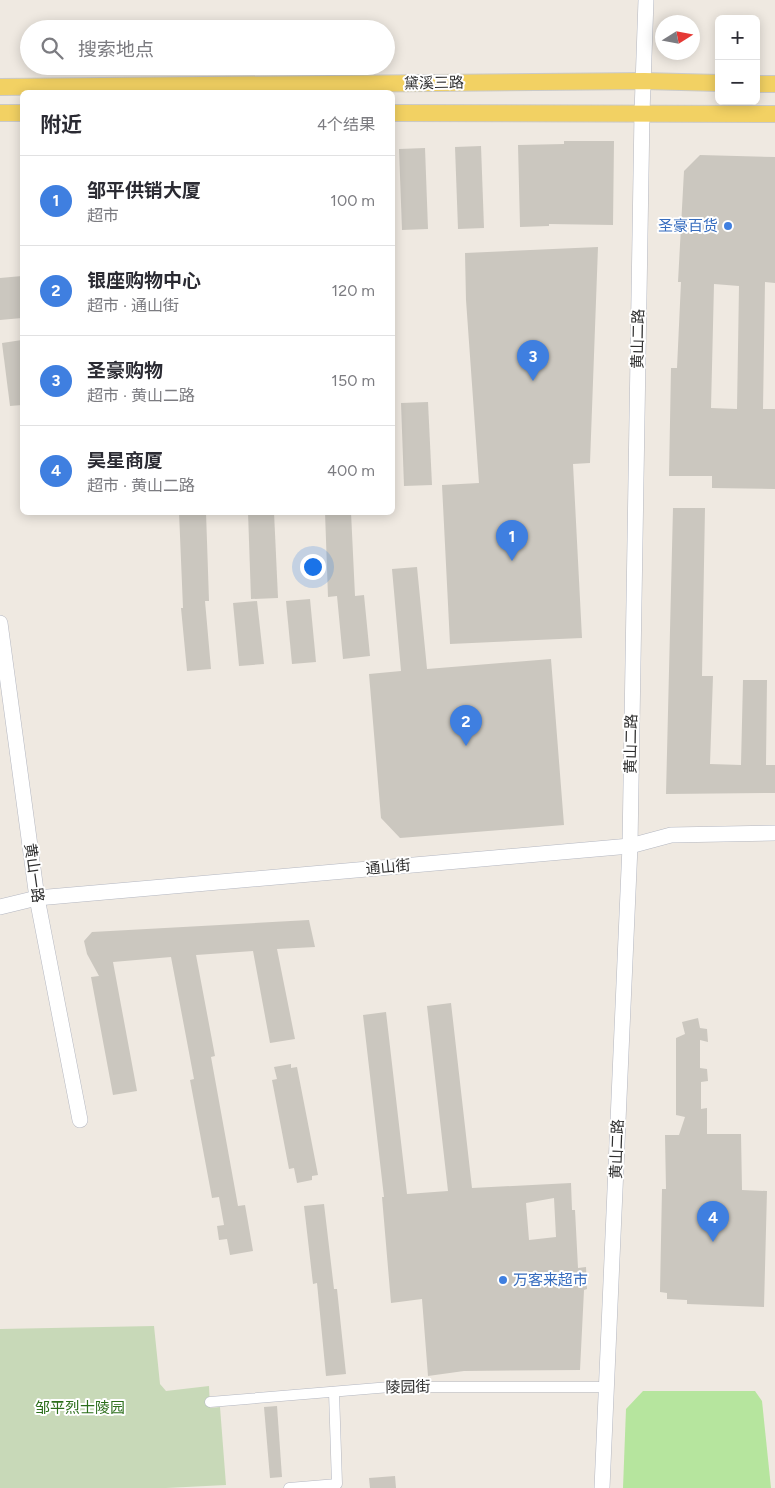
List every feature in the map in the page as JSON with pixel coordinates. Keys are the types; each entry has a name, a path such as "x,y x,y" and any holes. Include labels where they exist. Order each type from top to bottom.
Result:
{"main road":[{"name":"黛溪三路","path":"0,87 644,81 715,83"},
{"path":"760,84 775,84"},
{"name":"黛溪三路","path":"395,113 642,112 775,114"},
{"path":"0,113 20,113"}],"street":[{"name":"黄山二路","path":"602,1488 630,846 642,112 646,0"},
{"name":"黄山一路","path":"0,623 37,898 80,1120"},
{"name":"通山街","path":"0,906 37,898 630,846 671,835 775,833"},
{"name":"陵园街","path":"210,1402 390,1387 606,1387"},
{"path":"289,1488 337,1484 334,1392"}],"green space":[{"name":"邹平烈士陵园","path":"154,1326 160,1384 166,1391 209,1386 210,1408 220,1407 226,1485 166,1488 0,1488 0,1329"},
{"path":"643,1391 755,1391 762,1401 771,1488 623,1488 626,1409"}],"building":[{"path":"564,141 614,141 613,225 549,224 549,226 520,227 518,145 564,144"},
{"path":"481,146 484,228 458,229 455,147"},
{"path":"425,148 428,229 402,230 399,149"},
{"path":"700,155 775,157 775,283 765,282 763,409 775,409 775,489 712,488 712,476 669,476 671,368 677,368 681,282 678,282 684,171","holes":["714,284 739,286 737,409 711,408"]},
{"path":"598,247 590,463 573,464 582,638 450,644 442,485 479,483 466,300 465,253"},
{"path":"20,276 20,318 0,320 0,278"},
{"path":"20,340 20,405 10,406 2,343"},
{"path":"428,402 432,485 404,486 401,403"},
{"path":"673,508 705,508 702,676 713,676 710,764 741,765 743,680 767,680 766,765 775,765 775,793 666,794"},
{"path":"179,515 206,515 209,601 205,601 211,669 187,671 181,608 183,608"},
{"path":"248,515 274,515 278,598 251,599"},
{"path":"325,515 351,515 355,596 364,595 370,656 343,659 337,596 328,597"},
{"path":"417,567 427,669 551,659 564,825 400,838 381,818 369,674 401,671 392,569"},
{"path":"310,599 316,662 292,664 286,601"},
{"path":"257,601 264,664 239,666 233,603"},
{"path":"309,920 315,947 277,949 295,1039 270,1043 253,951 196,955 215,1056 211,1057 238,1206 245,1205 253,1251 230,1255 227,1239 219,1240 217,1226 224,1225 219,1197 212,1198 190,1080 194,1079 171,957 113,962 137,1091 113,1095 91,977 99,976 87,954 84,941 92,932"},
{"name":"万客来超市","path":"451,1003 472,1188 571,1183 572,1210 575,1210 578,1268 586,1267 587,1289 584,1290 580,1370 464,1371 428,1376 422,1299 391,1303 382,1197 384,1197 363,1015 386,1012 407,1194 448,1191 427,1006","holes":["554,1198 556,1237 529,1240 526,1203"]},
{"path":"698,1018 700,1028 707,1029 708,1042 700,1040 700,1068 707,1069 708,1081 701,1082 701,1109 707,1108 707,1134 741,1134 742,1190 767,1191 764,1307 687,1304 687,1300 667,1299 667,1293 660,1292 662,1189 666,1189 665,1135 679,1135 685,1117 676,1115 676,1038 685,1034 682,1022"},
{"path":"291,1064 291,1068 297,1067 318,1175 312,1176 312,1180 297,1183 294,1168 289,1169 272,1080 277,1079 274,1067"},
{"path":"324,1204 334,1289 337,1289 346,1374 326,1376 317,1283 313,1284 304,1206"},
{"path":"277,1406 282,1477 270,1478 264,1407"},
{"path":"395,1476 396,1488 370,1488 369,1478"}],"place":[{"name":"圣豪百货","path":"728,226"},
{"name":"圣豪购物","path":"533,381"},
{"name":"邹平供销大厦","path":"512,561"},
{"name":"银座购物中心","path":"466,746"},
{"name":"昊星商厦","path":"713,1242"},
{"name":"万客来超市","path":"503,1280"}]}
